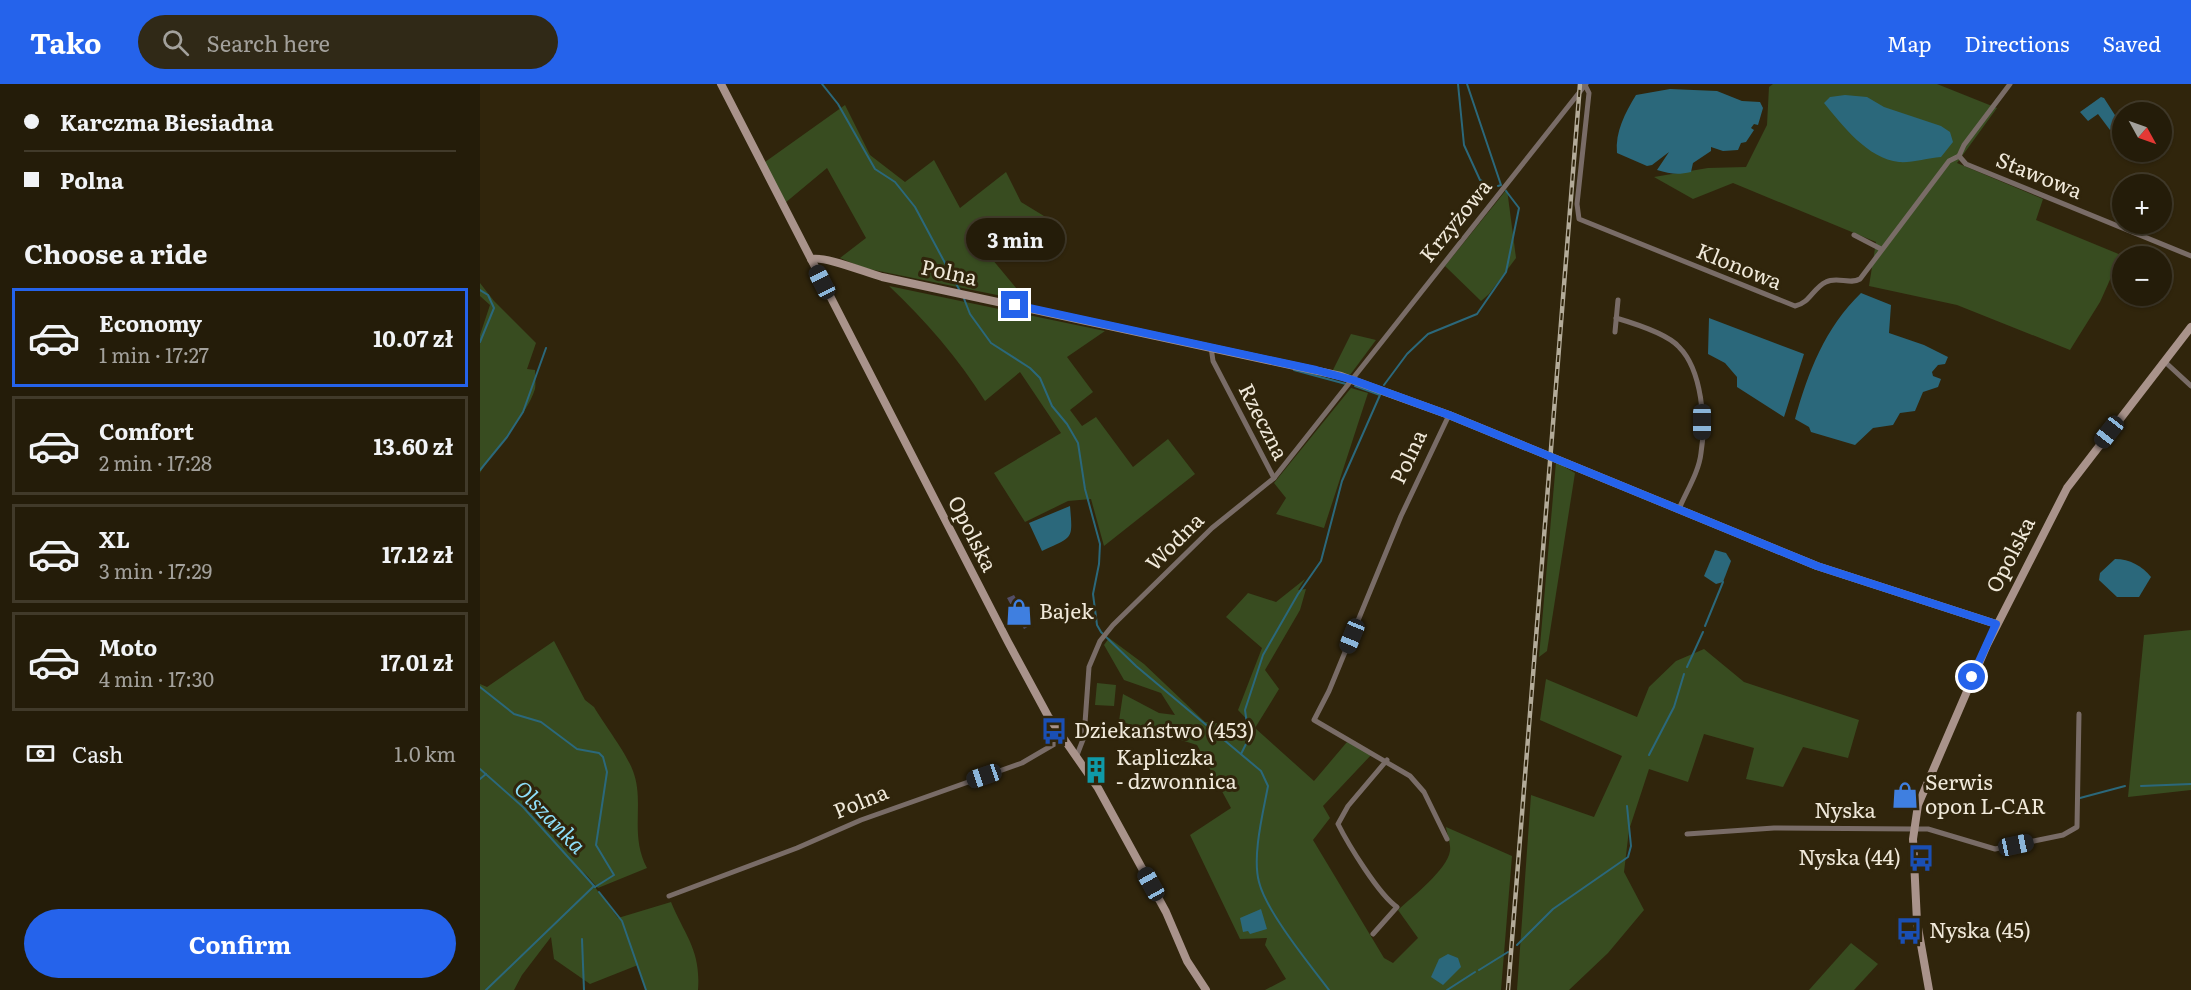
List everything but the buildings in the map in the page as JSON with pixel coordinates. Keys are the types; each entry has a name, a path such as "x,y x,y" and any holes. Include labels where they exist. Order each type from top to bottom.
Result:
{"street":[{"name":"Opolska","path":"721,84 988,604 1048,716 1098,788 1166,912 1187,962 1206,990"},
{"name":"Klonowa","path":"1586,84 1589,93 1577,204 1579,219 1795,306 1807,301 1821,284 1828,280 1856,281 1949,161 1959,156"},
{"name":"Krzyżowa","path":"1353,380 1586,84"},
{"name":"Stawowa","path":"2010,84 1964,145 1959,156 1966,164 2191,256"},
{"path":"1854,235 1881,249"},
{"name":"Polna","path":"811,260 821,257 855,270 1211,346 1353,380 1449,415 1401,516 1345,654 1314,720 1387,760 1417,782 1447,839"},
{"path":"1615,332 1618,300"},
{"path":"1616,318 1678,345 1700,388 1702,399 1701,453 1679,509"},
{"name":"Opolska","path":"1913,828 1918,805 1996,624 2067,488 2191,327"},
{"name":"Rzeczna","path":"1211,346 1214,361 1274,478"},
{"path":"2164,361 2191,386"},
{"name":"Wodna","path":"1077,755 1084,737 1089,667 1107,631 1212,528 1274,478 1353,380"},
{"path":"1449,415 1854,579 1996,624"},
{"name":"Nyska","path":"1687,834 1774,828 1913,828 1929,829 1995,849 2063,835 2077,827 2079,714"},
{"name":"Polna","path":"669,897 738,872 879,813 1022,763 1063,739"},
{"path":"1373,934 1397,907 1390,902 1372,878 1338,824 1348,807 1387,760"},
{"path":"1913,828 1917,922 1929,990"}],"green space":[{"path":"1773,84 1937,84 1997,108 1957,163 2043,199 2036,220 2112,251 2112,275 2100,302 2070,350 1957,305 1869,286 1876,242 1733,183 1693,199 1654,177 1708,168 1746,167 1767,125 1769,87"},
{"path":"845,105 870,155 905,182 934,160 960,208 1006,172 1021,202 1044,216 992,259 1027,301 864,268 840,258 866,238 827,168 785,203 765,162"},
{"path":"1507,189 1516,258 1481,301 1445,266"},
{"path":"480,283 494,301 536,343 527,369 535,370 535,389 531,399 480,473 480,335 490,305 480,296"},
{"path":"889,286 1105,331 1067,357 1093,392 1070,410 1082,426 1096,417 1133,467 1168,439 1195,474 1104,546 1091,499 1068,501 1025,522 994,473 1061,433 1020,372 985,401 941,341"},
{"path":"1351,334 1376,340 1350,375 1333,370"},
{"path":"1351,388 1368,393 1324,528 1276,514 1286,498 1274,483"},
{"path":"1556,462 1575,473 1547,651 1539,657"},
{"path":"1305,579 1298,590 1306,589 1300,610 1265,670 1279,689 1255,728 1314,781 1347,742 1372,754 1323,806 1330,818 1313,840 1384,958 1393,963 1418,938 1398,910 1443,866 1450,851 1446,827 1512,856 1501,990 1265,990 1286,979 1265,945 1267,938 1240,939 1190,835 1231,808 1197,745 1119,721 1123,694 1159,713 1175,715 1161,693 1124,680 1104,645 1109,638 1144,664 1205,722 1254,727 1238,710 1262,648 1226,617 1248,593 1276,602"},
{"path":"2191,630 2191,790 2128,797 2144,635"},
{"path":"554,641 585,700 594,707 630,764 638,795 639,843 647,868 598,888 583,871 618,918 671,902 691,944 697,964 698,990 646,990 638,965 590,984 554,959 551,937 522,975 514,990 480,990 480,684 487,687"},
{"path":"1704,649 1744,682 1859,720 1848,758 1803,747 1783,787 1746,779 1754,748 1704,734 1688,782 1649,769 1629,830 1624,872 1644,910 1608,953 1569,990 1517,990 1531,795 1594,817 1622,756 1540,720 1546,679 1637,717 1649,687 1676,661"},
{"path":"1097,683 1116,685 1114,706 1095,705"},
{"path":"1851,943 1878,964 1854,990 1809,990"}],"water":[{"path":"1670,89 1717,91 1742,101 1760,102 1763,108 1758,125 1754,124 1751,128 1754,130 1746,142 1741,143 1738,150 1723,151 1711,147 1711,151 1693,163 1691,172 1686,173 1674,174 1657,170 1669,152 1652,165 1647,166 1617,153 1619,130 1636,95"},
{"path":"1845,95 1867,97 1884,107 1941,126 1950,132 1953,142 1941,157 1904,162 1888,160 1866,148 1857,140 1824,103 1830,97"},
{"path":"2101,97 2104,98 2112,110 2112,129 2110,130 2098,114 2088,121 2080,112"},
{"path":"1861,293 1891,305 1889,333 1924,345 1948,357 1945,364 1938,365 1932,372 1933,376 1941,379 1938,387 1923,392 1915,411 1900,413 1893,425 1873,428 1855,445 1811,432 1809,427 1795,419 1819,352 1837,321"},
{"path":"1709,318 1804,354 1784,417 1737,387 1737,377 1725,363 1708,354"},
{"path":"1070,506 1071,532 1069,536 1042,551 1029,523"},
{"path":"1715,550 1726,553 1731,561 1723,582 1716,584 1704,576"},
{"path":"2115,559 2135,564 2151,577 2139,597 2117,597 2099,580 2100,573"},
{"path":"1261,909 1267,929 1250,934 1248,931 1243,932 1240,918"},
{"path":"1448,954 1458,958 1461,967 1443,985 1431,977 1439,959"}],"waterway":[{"path":"822,84 838,104 875,169 895,182 915,207 960,291"},
{"path":"1458,84 1464,145 1480,180 1492,186"},
{"path":"1467,84 1501,185 1498,186"},
{"path":"1384,385 1407,354 1428,334 1477,314 1506,272 1519,208 1506,191"},
{"path":"480,290 488,295 494,308 480,342"},
{"path":"963,296 970,314 991,343 1030,368 1040,378 1052,406 1067,424 1078,443 1085,489 1100,544 1093,594 1097,625 1101,632 1136,666 1261,771 1268,786 1257,847 1259,882 1279,922 1329,990"},
{"path":"480,470 507,437 523,412 546,348"},
{"path":"1294,370 1346,384"},
{"path":"1241,754 1249,738 1245,710 1263,655 1298,594 1321,561 1342,481 1380,395 1355,386"},
{"path":"1705,626 1723,582"},
{"path":"1687,667 1703,632"},
{"path":"1649,755 1674,707 1684,674"},
{"path":"480,687 514,714 541,722 577,749 599,753 603,757 607,772 596,845 614,875 595,887"},
{"name":"Olszanka","path":"480,769 523,807 595,887"},
{"name":"Olszanka","path":"480,779 486,774"},
{"path":"2141,786 2191,784"},
{"path":"2080,798 2125,786"},
{"path":"1517,945 1553,909 1628,857 1631,846 1627,806"},
{"path":"486,990 594,886"},
{"name":"Olszanka","path":"599,892 622,921 646,990"},
{"path":"582,939 584,990"},
{"path":"1479,970 1508,952"},
{"path":"1447,990 1475,972"}],"railway":[{"path":"1508,990 1580,84"}],"place":[{"name":"Bajek","path":"1019,612"},
{"name":"Dziekaństwo (453)","path":"1054,731"},
{"name":"Kapliczka - dzwonnica","path":"1096,770"},
{"name":"Serwis opon L-CAR","path":"1905,795"},
{"name":"Nyska (44)","path":"1921,858"},
{"name":"Nyska (45)","path":"1909,931"}],"route":[{"path":"1015,305 1211,346 1353,380 1468,422 1817,566 1996,624 1972,677"}]}
